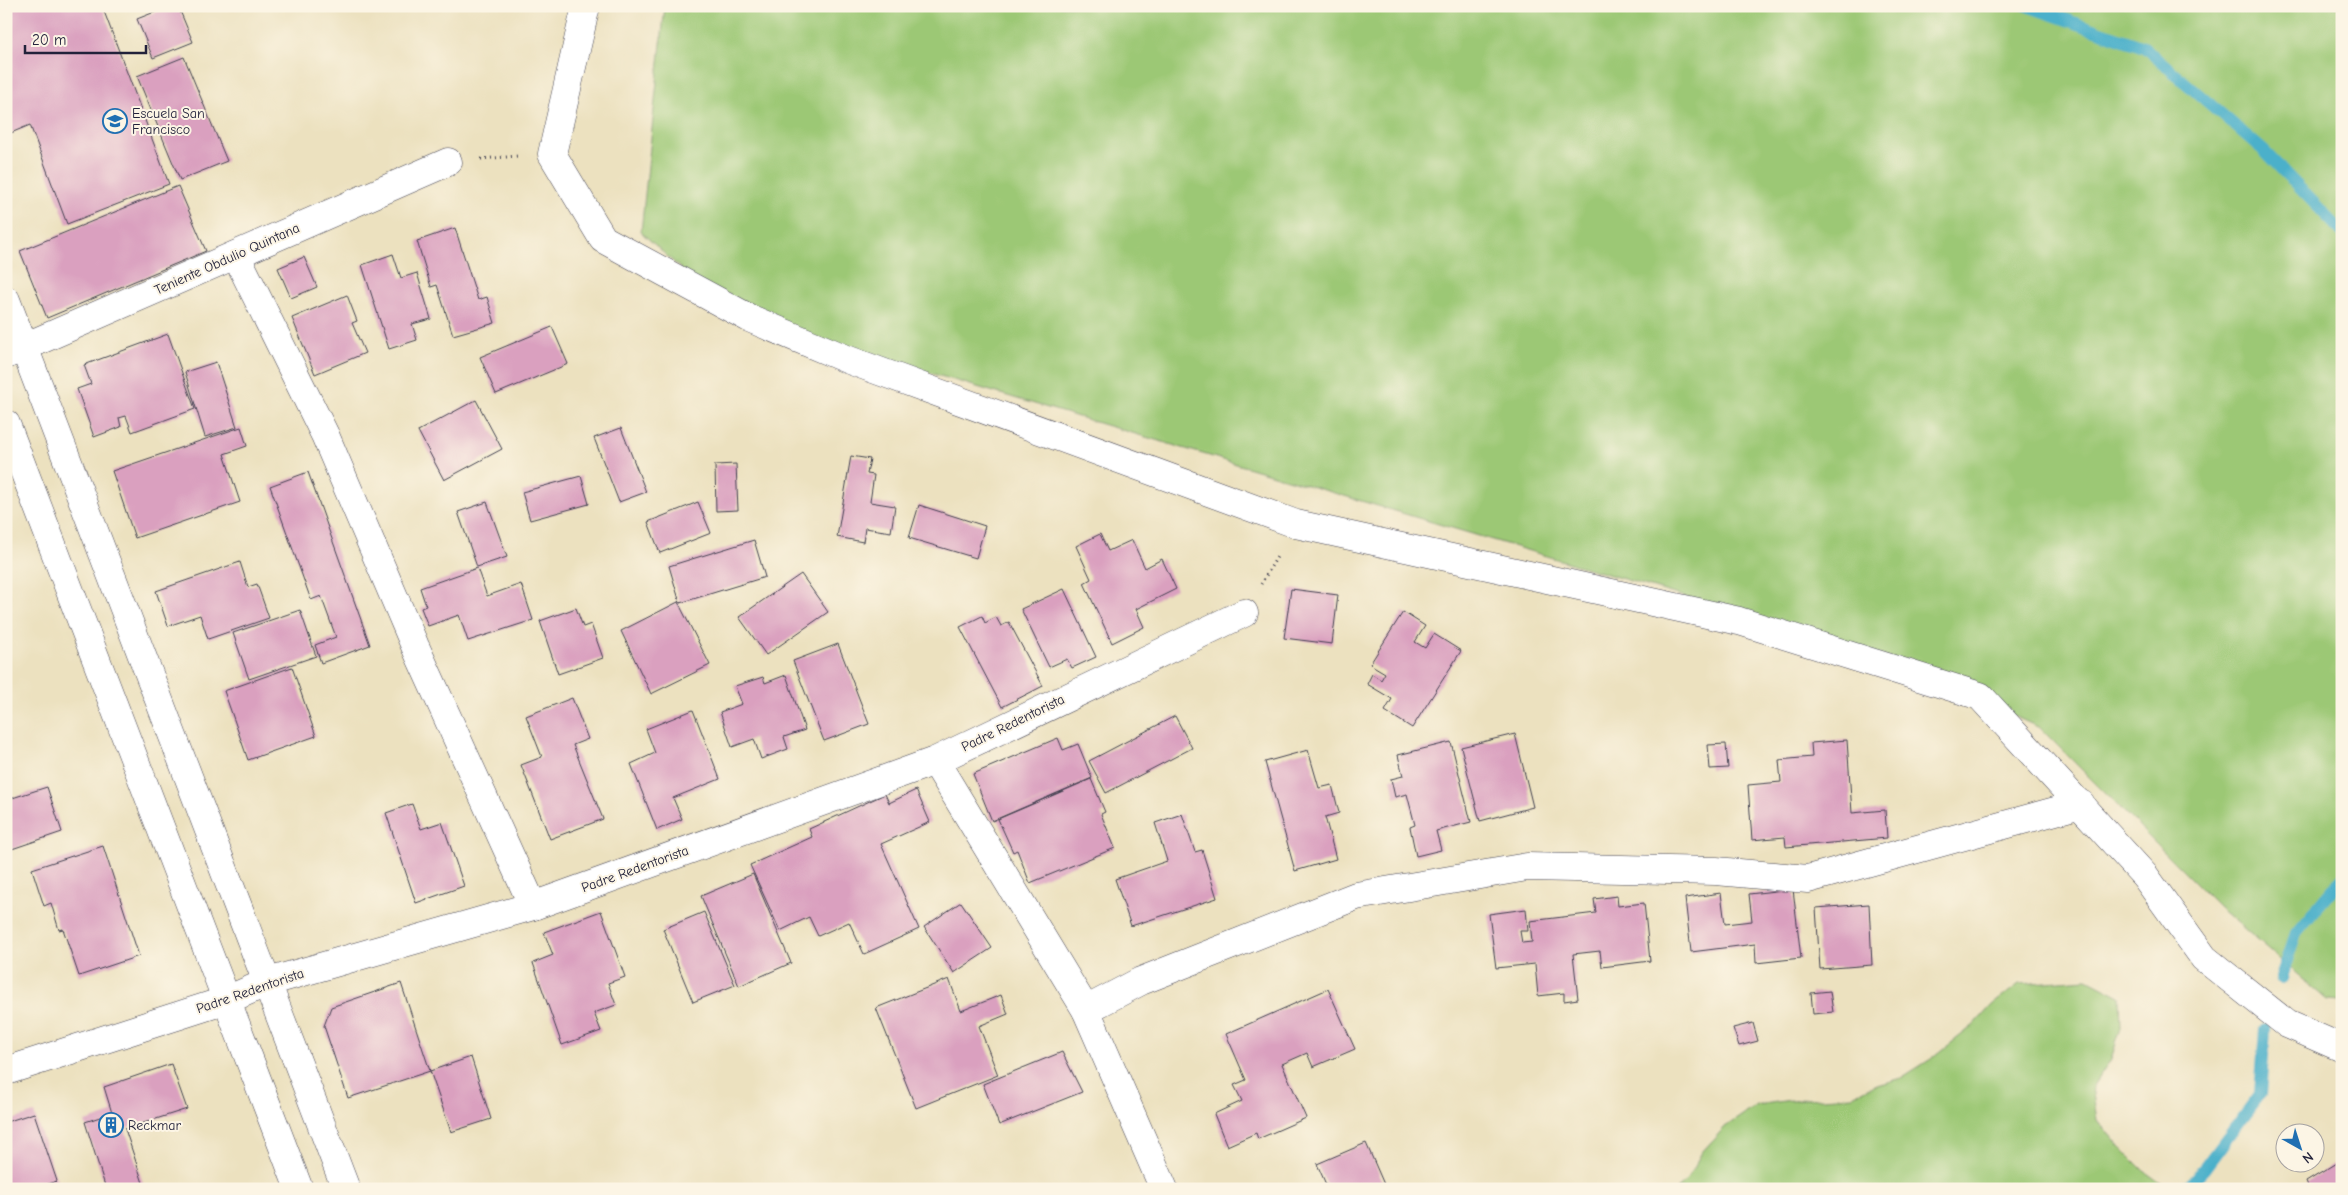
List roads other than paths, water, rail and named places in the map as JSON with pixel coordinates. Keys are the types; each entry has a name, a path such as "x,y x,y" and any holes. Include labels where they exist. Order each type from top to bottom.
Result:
{"street":[{"path":"586,6 552,154 603,239 750,318 849,360 1296,524 1739,621 1980,696 2145,876 2204,958 2287,1024 2342,1048"},
{"name":"Teniente Obdulio Quintana","path":"15,351 448,162"},
{"path":"236,255 325,435 416,646 533,906"},
{"path":"6,300 15,351 268,982 346,1189"},
{"path":"6,424 299,1189"},
{"name":"Padre Redentorista","path":"6,1071 228,1000 268,982 533,906 936,761 1244,613"},
{"path":"936,761 1086,1010 1164,1189"},
{"path":"1086,1010 1141,981 1356,896 1527,867 1716,871 1808,879 2081,804"}],"waterway":[{"path":"2027,6 2144,47 2263,150 2342,232"},
{"path":"2281,978 2296,933 2342,878"},
{"path":"2185,1189 2205,1168 2260,1094 2265,1030"}],"place":[{"name":"Escuela San Francisco","path":"115,121"},
{"name":"Reckmar","path":"111,1125"}]}
